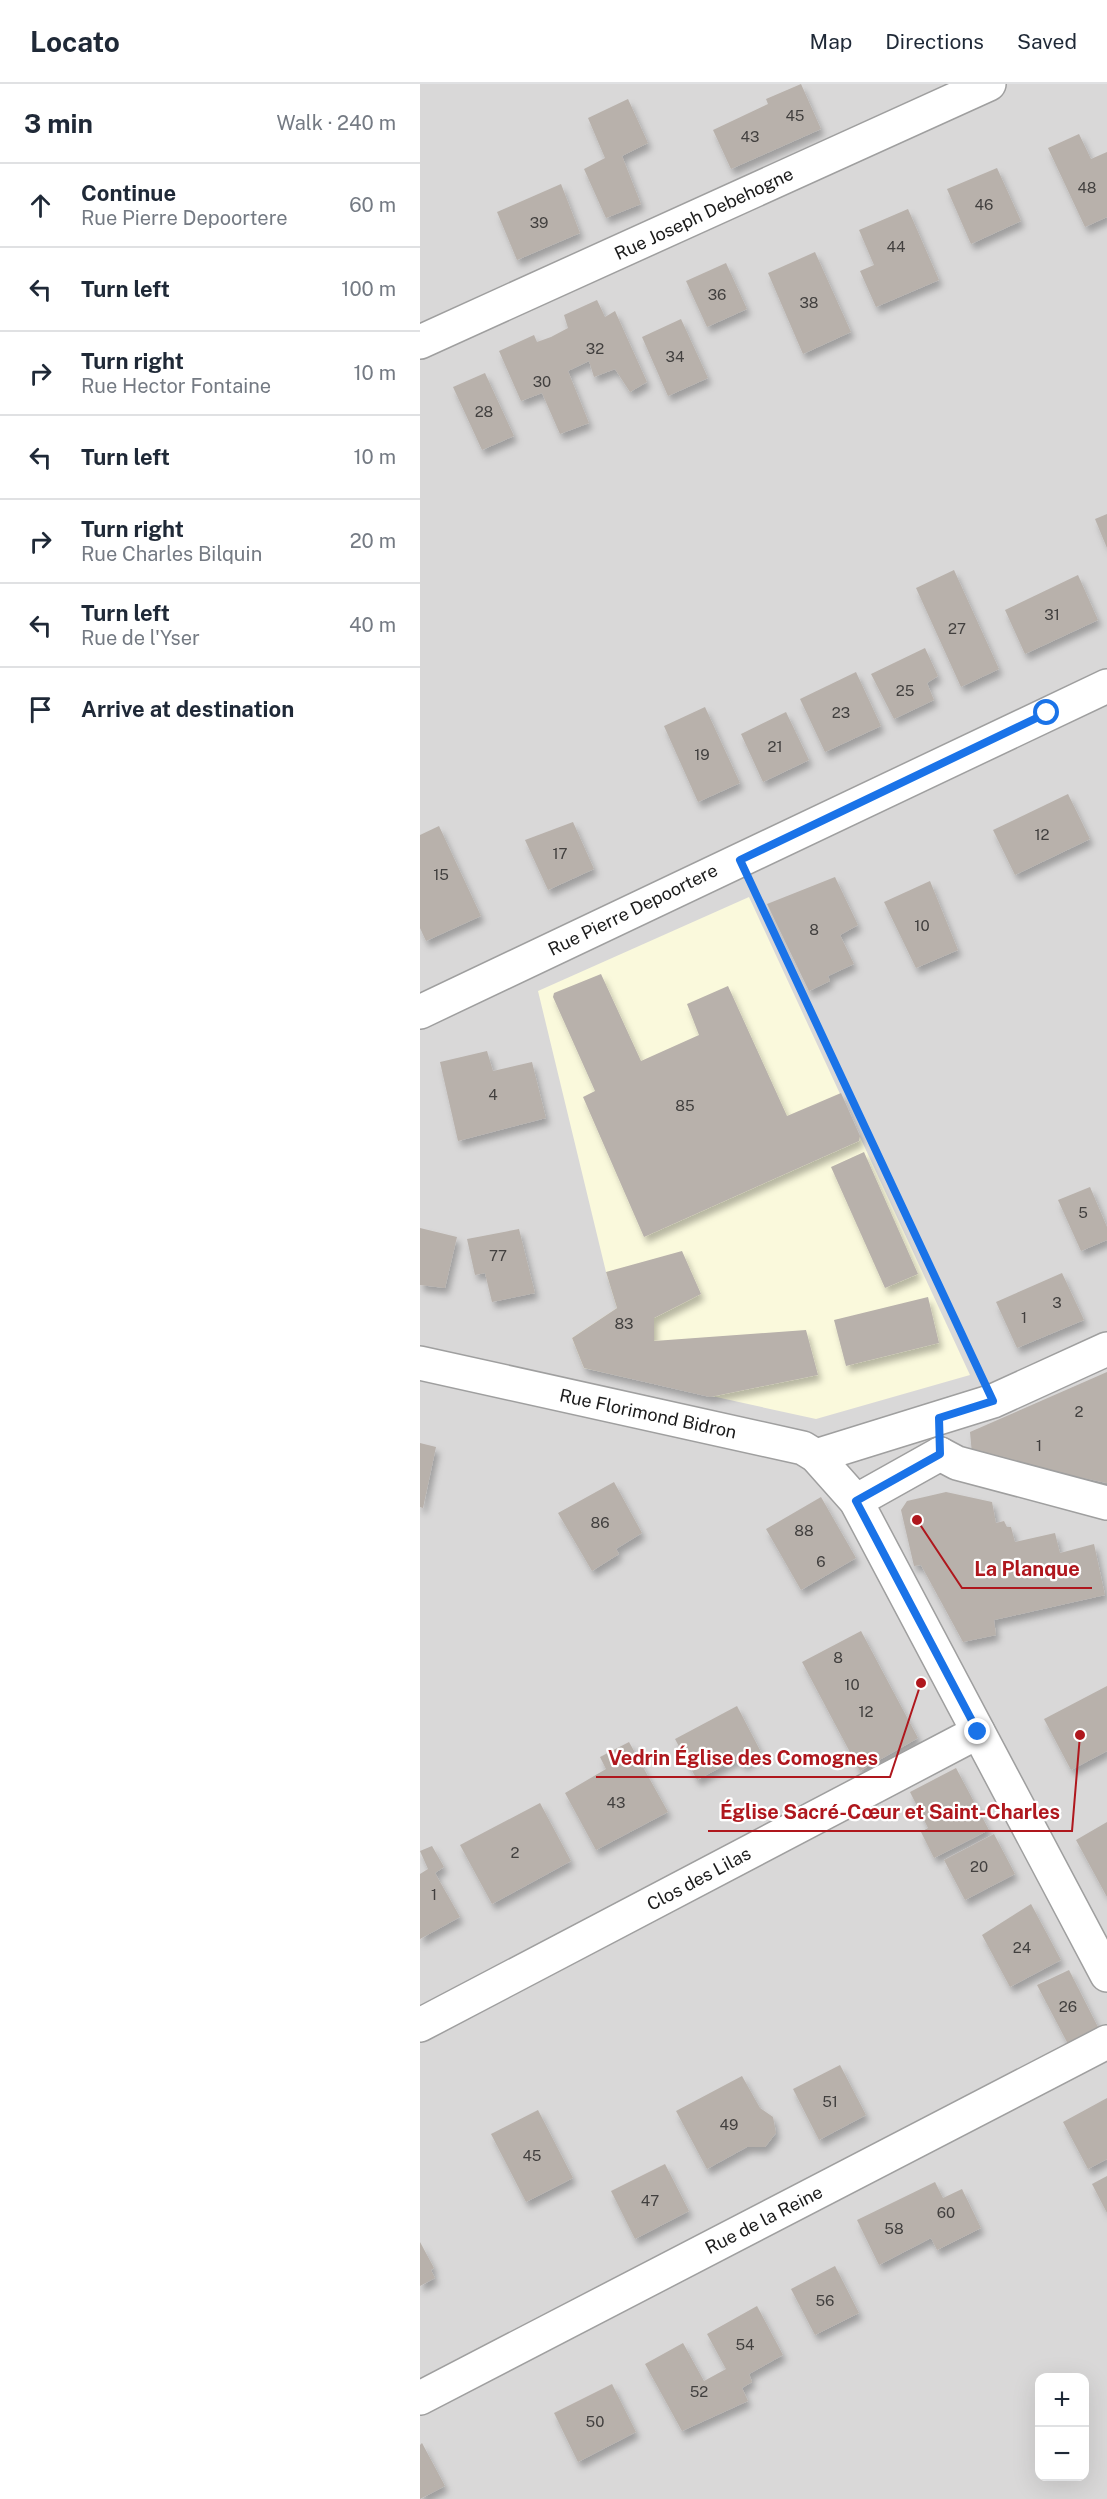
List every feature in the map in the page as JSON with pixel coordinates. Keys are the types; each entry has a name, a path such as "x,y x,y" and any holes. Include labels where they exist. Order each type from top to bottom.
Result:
{"street":[{"name":"Rue Joseph Debehogne","path":"420,342 988,84"},
{"name":"Rue Pierre Depoortere","path":"420,1012 1107,686"},
{"path":"816,1456 993,1401 1107,1349"},
{"name":"Rue Florimond Bidron","path":"420,1363 803,1448 816,1456 856,1501 1107,1975"},
{"path":"939,1418 940,1454"},
{"path":"856,1501 940,1454"},
{"path":"940,1454 957,1463 1107,1503"},
{"name":"Clos des Lilas","path":"420,2025 978,1732"},
{"name":"Rue de la Reine","path":"420,2398 1107,2042"}],"path":[{"path":"740,860 993,1401"}],"shaded area":[{"path":"420,84 1107,84 1107,2499 420,2499"},
{"path":"749,897 970,1375 816,1419 584,1368 572,1338 617,1308 606,1272 538,991"}],"building":[{"path":"801,84 821,129 731,169 713,130 768,104 766,99"},
{"path":"628,99 648,143 622,156 641,204 606,218 584,169 605,158 588,118"},
{"path":"1079,134 1091,159 1107,152 1107,217 1085,227 1048,148"},
{"path":"997,168 1021,221 971,244 947,189"},
{"path":"561,184 580,233 517,260 497,212"},
{"path":"908,209 939,280 876,307 860,271 874,265 859,230"},
{"path":"815,252 851,332 803,354 768,273"},
{"path":"726,263 747,309 707,327 686,281"},
{"path":"597,300 605,317 615,311 647,382 630,392 615,369 594,377 589,361 568,371 589,423 560,434 542,393 521,401 499,351 534,335 537,342 551,337 568,328 564,315"},
{"path":"681,319 708,378 668,396 642,337"},
{"path":"485,373 514,436 482,450 453,387"},
{"path":"1107,514 1107,548 1095,519"},
{"path":"954,570 999,669 961,687 916,588"},
{"path":"1078,575 1098,620 1025,654 1005,610"},
{"path":"925,648 938,676 927,683 934,700 894,719 871,674"},
{"path":"856,672 881,726 825,752 800,699"},
{"path":"705,707 740,783 698,802 664,726"},
{"path":"786,712 809,760 763,782 741,734"},
{"path":"1068,794 1090,839 1015,875 993,830"},
{"path":"573,822 594,869 548,890 525,840"},
{"path":"439,826 481,916 426,941 420,928 420,835"},
{"path":"835,877 858,925 840,935 854,964 828,976 830,981 809,991 767,904"},
{"path":"930,881 958,950 916,968 884,902"},
{"path":"601,974 641,1061 699,1035 687,1004 728,986 787,1116 841,1093 860,1136 859,1141 644,1237 583,1097 595,1091 553,997 554,993"},
{"path":"487,1051 493,1071 532,1062 546,1118 458,1141 440,1062"},
{"path":"864,1152 918,1274 885,1288 831,1167"},
{"path":"1090,1187 1107,1227 1107,1240 1081,1251 1058,1200"},
{"path":"420,1228 457,1237 445,1288 420,1285"},
{"path":"519,1229 535,1293 492,1302 485,1273 475,1275 467,1239"},
{"path":"682,1251 701,1294 654,1318 654,1341 806,1330 818,1375 710,1397 584,1368 572,1338 617,1308 606,1272"},
{"path":"1062,1273 1084,1320 1017,1348 996,1302"},
{"path":"928,1297 939,1343 846,1366 834,1320"},
{"path":"1107,1372 1107,1483 972,1454 970,1432"},
{"path":"420,1443 436,1447 423,1508 420,1507"},
{"path":"614,1482 642,1533 616,1549 619,1554 592,1571 558,1513"},
{"path":"946,1492 992,1502 996,1523 1004,1521 1007,1527 1011,1527 1015,1542 1055,1533 1060,1553 1094,1544 1105,1595 994,1620 996,1635 963,1642 921,1565 914,1566 901,1510 907,1501"},
{"path":"821,1497 856,1558 801,1590 766,1529"},
{"path":"861,1631 918,1738 860,1771 802,1662"},
{"path":"1107,1686 1107,1751 1071,1770 1044,1719"},
{"path":"737,1706 762,1754 743,1765 738,1758 697,1780 675,1739"},
{"path":"629,1742 668,1812 596,1850 565,1793 606,1769 600,1757"},
{"path":"956,1768 989,1830 934,1858 921,1832 928,1828 910,1792"},
{"path":"540,1803 571,1861 492,1904 460,1845"},
{"path":"1107,1822 1107,1897 1076,1840"},
{"path":"994,1834 1015,1874 965,1900 944,1860"},
{"path":"432,1846 444,1867 435,1873 460,1917 420,1939 420,1874 428,1869 420,1851"},
{"path":"1031,1904 1061,1960 1010,1987 982,1935"},
{"path":"1069,1970 1099,2029 1068,2044 1037,1985"},
{"path":"840,2065 866,2115 819,2140 793,2089"},
{"path":"742,2076 760,2108 773,2117 776,2133 765,2147 747,2147 707,2169 676,2111"},
{"path":"1107,2098 1107,2159 1088,2169 1063,2122"},
{"path":"538,2110 573,2178 526,2202 491,2134"},
{"path":"665,2164 689,2211 635,2239 611,2191"},
{"path":"1107,2176 1107,2213 1092,2184"},
{"path":"935,2182 943,2198 962,2189 981,2228 937,2250 931,2238 879,2265 857,2220"},
{"path":"420,2242 434,2268 431,2270 435,2278 420,2286"},
{"path":"835,2266 859,2313 815,2335 791,2289"},
{"path":"757,2306 783,2355 749,2374 752,2382 742,2388 748,2401 682,2431 645,2364 683,2343 704,2381 726,2369 707,2334"},
{"path":"612,2384 636,2432 578,2462 554,2413"},
{"path":"422,2443 445,2486 420,2499 420,2445"}],"place":[{"name":"La Planque","path":"917,1520"},
{"name":"Vedrin Église des Comognes","path":"921,1683"},
{"name":"Église Sacré-Cœur et Saint-Charles","path":"1080,1735"}],"route":[{"path":"978,1732 856,1501 940,1454 939,1418 993,1401 740,860 1047,713"}]}
